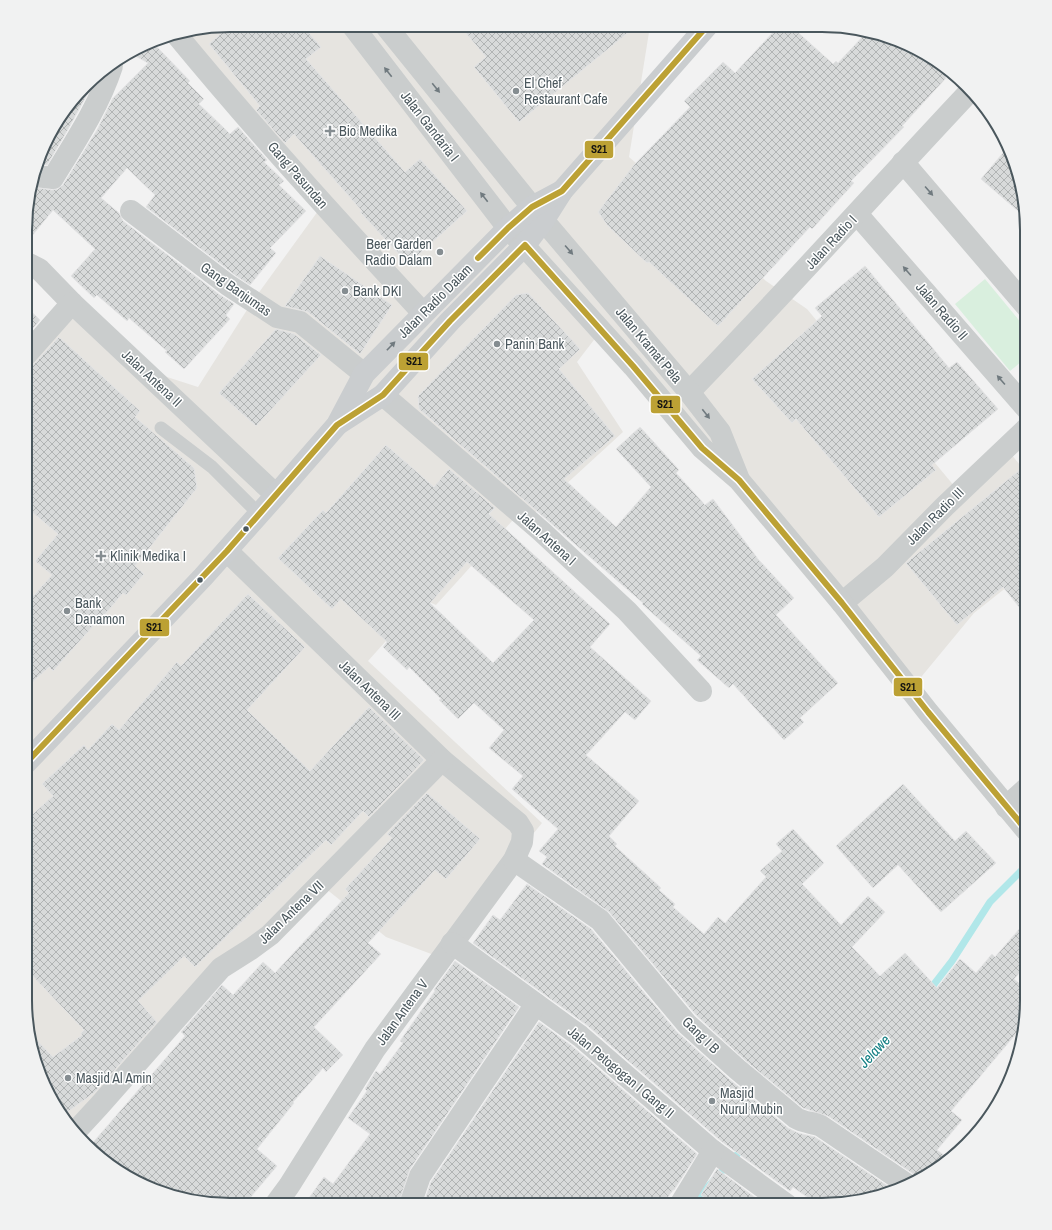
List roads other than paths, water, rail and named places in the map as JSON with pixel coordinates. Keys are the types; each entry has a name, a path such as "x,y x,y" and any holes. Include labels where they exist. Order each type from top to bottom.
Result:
{"main road":[{"name":"Jalan Radio Dalam","path":"32,757 227,551 337,425 364,374 508,228 538,214 562,191 702,32"},
{"name":"Jalan Radio Dalam","path":"337,425 383,395 450,321 525,245 538,214"}],"street":[{"name":"Jalan Gandaria I","path":"357,32 508,228"},
{"name":"Jalan Gandaria I","path":"391,32 538,214"},
{"name":"Gang Pasundan","path":"180,39 336,219 423,313"},
{"path":"39,176 53,178 77,141 105,87 110,72"},
{"name":"Jalan Radio I","path":"689,392 857,214 903,162 967,95"},
{"path":"903,162 1020,299"},
{"name":"Gang Banjumas","path":"131,211 228,285 277,317 300,322 364,374"},
{"name":"Jalan Kramat Pela","path":"538,214 689,392 720,432 739,480"},
{"name":"Jalan Radio II","path":"857,214 1020,401"},
{"name":"Jalan Kramat Pela","path":"508,228 633,366 702,448 739,480 842,603 933,718 1020,823"},
{"name":"Jalan Antena II","path":"32,266 39,269 72,303 276,495"},
{"path":"32,348 72,303"},
{"name":"Jalan Antena I","path":"383,395 541,531 587,573 627,611 701,691"},
{"name":"Jalan Radio III","path":"842,603 885,567 944,507 1020,435"},
{"name":"Jalan Antena III","path":"227,551 442,760 518,822"},
{"name":"Jalan Antena VII","path":"79,1128 100,1106 221,968 270,935 442,760"},
{"path":"1006,807 1020,794"},
{"name":"Jalan Antena V","path":"280,1198 293,1180 375,1049 514,860 522,842 523,831 518,822"},
{"name":"Gang I B","path":"514,860 600,920 687,1024 736,1069 800,1121 814,1123 821,1126 902,1181"},
{"name":"Jalan Petogogan I Gang II","path":"452,943 580,1036 725,1160 777,1198"},
{"path":"412,1198 420,1176 536,1004"},
{"path":"687,1198 725,1160"}],"lane":[{"path":"161,428 212,467 259,514"}],"waterway":[{"name":"Jelawe","path":"928,992 952,961 990,902 1020,872"},
{"name":"Jelawe","path":"697,1198 744,1147"}],"place":[{"name":"El Chef Restaurant Cafe","path":"516,91"},
{"name":"Bio Medika","path":"330,131"},
{"name":"Beer Garden Radio Dalam","path":"440,252"},
{"name":"Bank DKI","path":"345,291"},
{"name":"Panin Bank","path":"497,344"},
{"name":"Klinik Medika I","path":"101,556"},
{"name":"Bank Danamon","path":"67,611"},
{"name":"Masjid Al Amin","path":"68,1078"},
{"name":"Masjid Nurul Mubin","path":"712,1101"}]}
